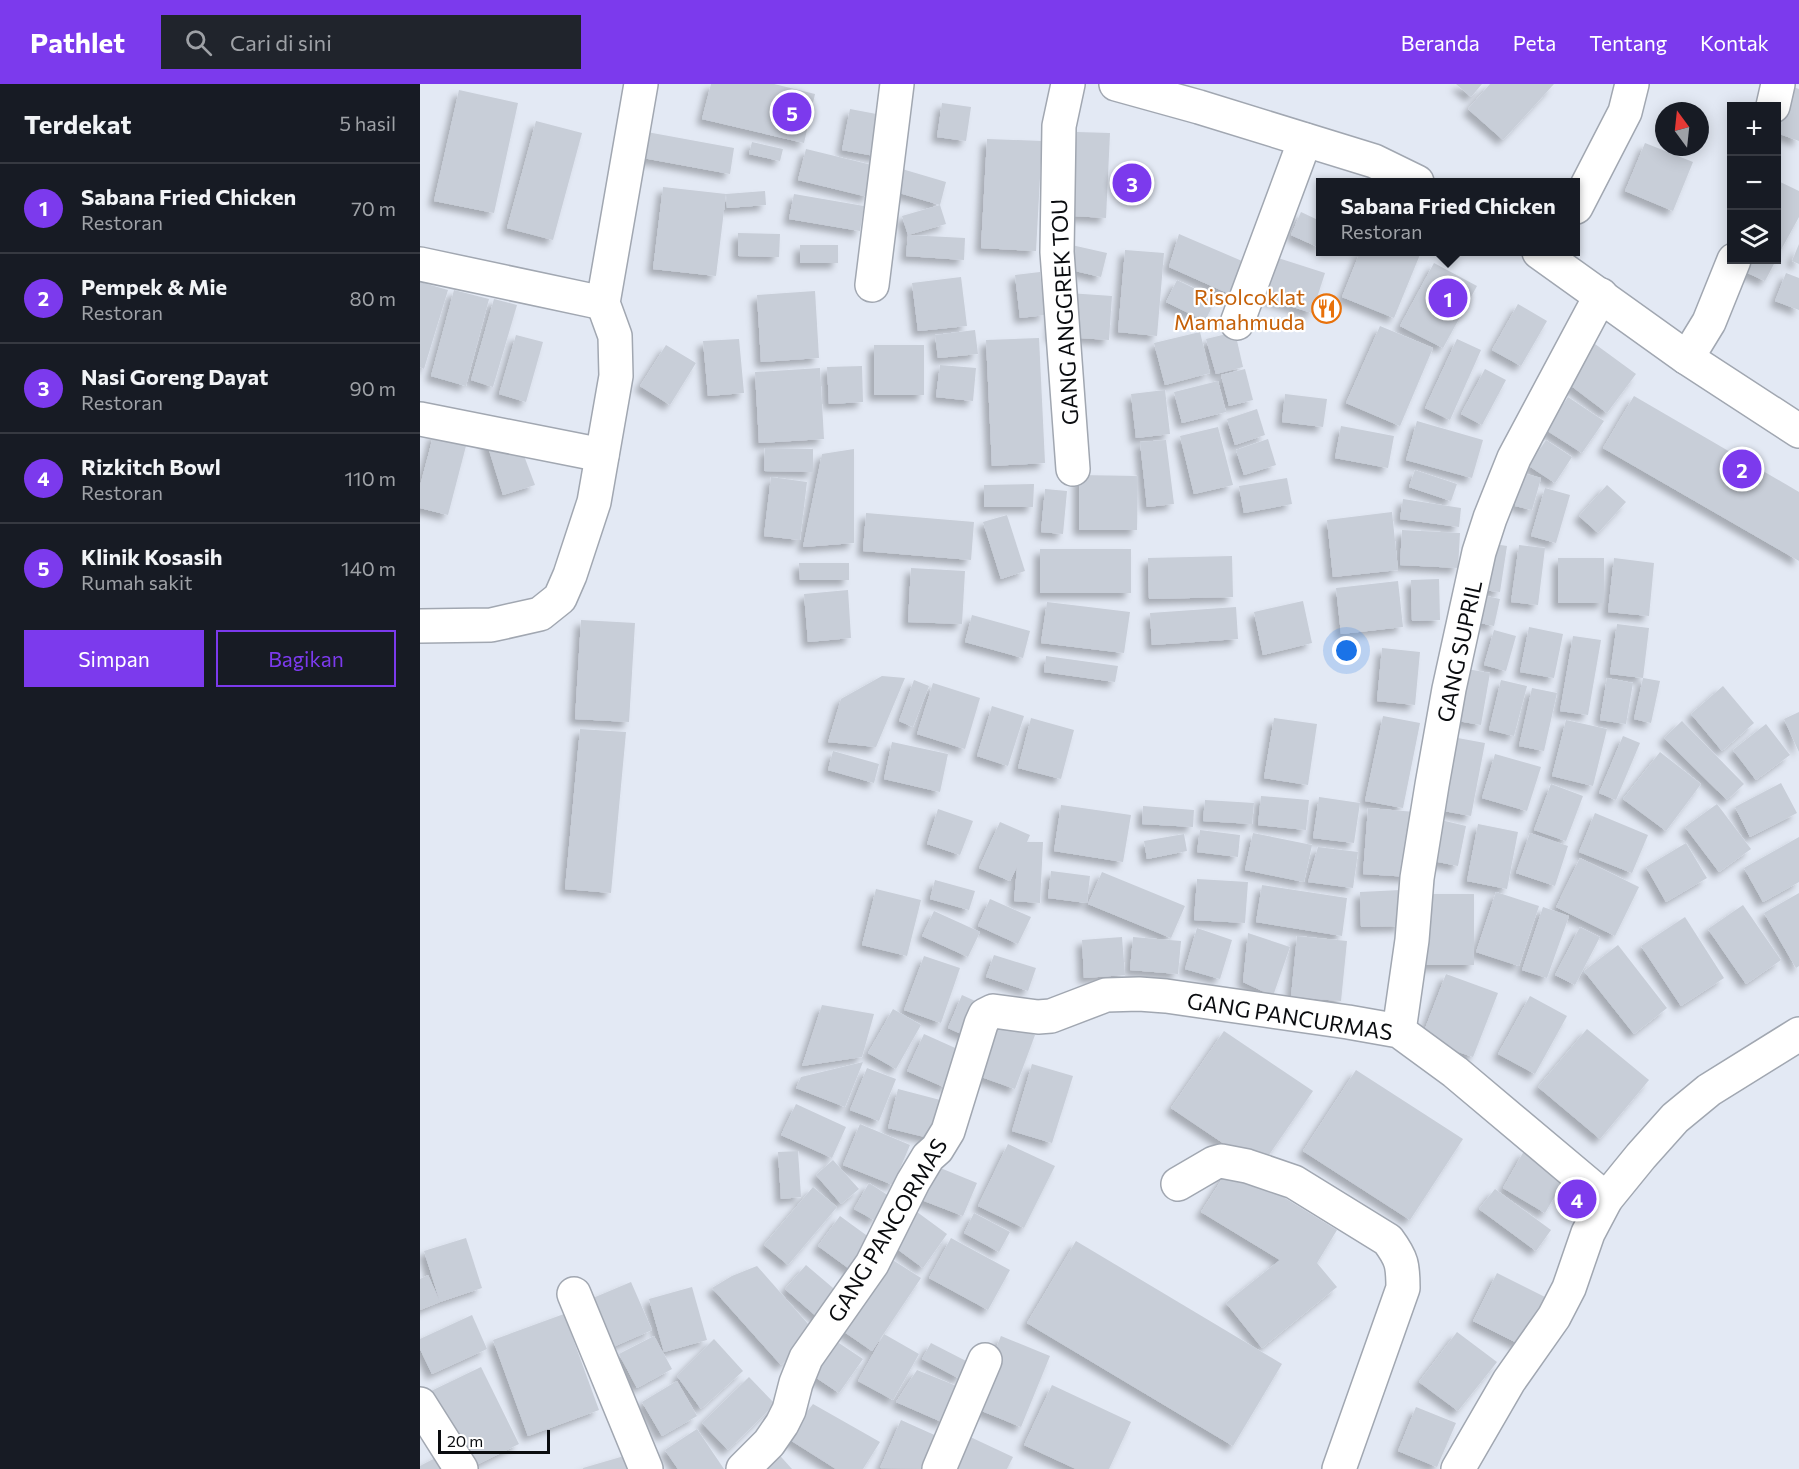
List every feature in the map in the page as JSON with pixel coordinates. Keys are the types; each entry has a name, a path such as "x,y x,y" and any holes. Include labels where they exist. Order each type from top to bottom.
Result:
{"street":[{"path":"420,626 491,625 540,614 560,598 570,575 594,502 616,376 615,336 603,303 640,84"},
{"path":"872,285 897,84"},
{"name":"GANG ANGGREK TOU","path":"1068,84 1059,126 1057,252 1073,469"},
{"path":"1116,84 1203,95 1305,140 1374,161 1408,178"},
{"path":"1580,198 1625,112 1632,84"},
{"path":"1774,102 1778,84"},
{"path":"1237,323 1305,140"},
{"path":"1550,256 1688,358 1799,431"},
{"path":"420,264 603,303"},
{"path":"1688,358 1709,322 1732,264"},
{"name":"GANG SUPRIL","path":"1399,1031 1418,878 1449,689 1479,552 1514,458 1601,295"},
{"path":"420,418 602,455"},
{"name":"GANG PANCURMAS","path":"993,1011 1038,1017 1051,1016 1106,995 1139,994 1234,1005 1399,1031 1455,1072 1606,1199"},
{"name":"GANG PANCORMAS","path":"743,1469 769,1443 782,1424 806,1358 872,1264 917,1175 948,1131 981,1024 985,1015 993,1011"},
{"path":"1458,1469 1509,1381 1554,1317 1569,1288 1588,1233 1606,1199 1675,1118 1709,1090 1799,1034"},
{"path":"1178,1184 1221,1161 1247,1166 1294,1182 1388,1240 1398,1254 1403,1268 1403,1288 1339,1469"},
{"path":"574,1294 646,1469"},
{"path":"939,1469 985,1360"},
{"path":"420,1404 461,1469"}],"building":[{"path":"711,84 774,84 815,94 804,143 702,119"},
{"path":"1456,84 1482,84 1471,97"},
{"path":"1490,84 1554,84 1503,140 1468,109"},
{"path":"1793,87 1799,89 1799,141 1781,134 1781,122"},
{"path":"459,90 518,103 494,213 434,201"},
{"path":"942,103 971,107 966,141 937,137"},
{"path":"850,109 887,116 880,157 842,150"},
{"path":"536,121 582,133 553,240 507,228"},
{"path":"636,130 734,148 730,174 632,156"},
{"path":"1077,132 1110,133 1106,218 1073,216"},
{"path":"987,139 1042,141 1036,251 981,248"},
{"path":"752,142 783,149 780,161 749,154"},
{"path":"1645,143 1655,147 1655,156 1678,156 1693,162 1673,211 1625,191"},
{"path":"806,149 876,166 868,197 798,180"},
{"path":"902,169 946,182 940,205 896,192"},
{"path":"1781,182 1799,191 1799,217 1781,250"},
{"path":"663,187 726,194 716,276 653,269"},
{"path":"765,191 766,205 727,208 726,194"},
{"path":"794,194 864,206 860,231 789,219"},
{"path":"940,205 946,224 908,235 902,216"},
{"path":"1301,212 1316,219 1316,246 1291,235"},
{"path":"738,233 780,234 779,257 738,256"},
{"path":"1179,234 1249,264 1234,296 1169,267"},
{"path":"908,235 965,238 964,260 906,256"},
{"path":"1067,244 1107,253 1101,277 1062,268"},
{"path":"1799,244 1799,264 1792,261"},
{"path":"800,245 838,245 838,263 800,263"},
{"path":"1125,250 1164,253 1157,336 1118,332"},
{"path":"1358,256 1419,256 1394,318 1342,297"},
{"path":"1275,257 1325,273 1312,313 1262,297"},
{"path":"1434,263 1477,286 1443,348 1400,326"},
{"path":"1744,264 1774,264 1765,281 1743,271"},
{"path":"1040,272 1045,315 1020,318 1015,275"},
{"path":"1786,273 1799,278 1799,310 1775,301"},
{"path":"961,277 967,326 918,331 912,283"},
{"path":"1177,280 1216,299 1205,321 1166,302"},
{"path":"420,282 448,290 424,369 420,367"},
{"path":"454,290 489,299 466,386 431,376"},
{"path":"815,291 819,358 761,362 757,295"},
{"path":"1054,292 1112,296 1109,340 1051,336"},
{"path":"494,299 517,305 493,387 471,380"},
{"path":"1518,304 1547,321 1521,366 1492,350"},
{"path":"1380,326 1433,348 1400,426 1346,403"},
{"path":"975,330 978,354 938,358 935,335"},
{"path":"1200,332 1210,373 1165,385 1154,343"},
{"path":"1235,332 1243,367 1216,374 1206,339"},
{"path":"516,335 543,342 526,402 499,394"},
{"path":"1039,338 1045,463 992,466 986,340"},
{"path":"739,339 744,393 708,396 703,341"},
{"path":"1457,339 1481,350 1450,420 1425,408"},
{"path":"1595,344 1636,374 1607,413 1566,382"},
{"path":"666,345 696,363 670,405 640,386"},
{"path":"874,345 924,345 924,395 874,395"},
{"path":"940,365 976,368 973,401 936,397"},
{"path":"862,366 863,402 829,404 827,367"},
{"path":"820,368 824,439 759,443 755,372"},
{"path":"1245,369 1253,400 1229,406 1221,375"},
{"path":"1485,369 1506,380 1482,425 1461,414"},
{"path":"1218,381 1226,412 1182,423 1174,392"},
{"path":"1165,390 1170,434 1136,438 1131,394"},
{"path":"1285,394 1327,399 1323,427 1282,422"},
{"path":"1634,396 1799,492 1799,561 1603,448"},
{"path":"1568,397 1604,421 1582,453 1546,430"},
{"path":"1257,409 1265,435 1235,445 1227,419"},
{"path":"1417,421 1483,440 1472,478 1406,460"},
{"path":"1341,426 1394,436 1388,468 1335,458"},
{"path":"1218,427 1233,485 1194,494 1180,436"},
{"path":"434,433 467,442 448,515 420,508 420,486"},
{"path":"484,434 520,445 535,485 503,495"},
{"path":"1268,439 1276,465 1244,475 1236,450"},
{"path":"1166,440 1174,504 1147,507 1140,442"},
{"path":"1546,440 1572,457 1555,483 1529,466"},
{"path":"765,448 813,449 813,472 764,471"},
{"path":"854,449 854,543 803,547 822,454"},
{"path":"1415,470 1457,484 1451,501 1409,487"},
{"path":"1523,473 1541,478 1532,510 1515,506"},
{"path":"1079,475 1138,476 1137,530 1079,530"},
{"path":"771,477 807,482 800,540 764,536"},
{"path":"1287,478 1292,504 1244,513 1239,486"},
{"path":"1034,484 1033,507 984,507 984,485"},
{"path":"1607,485 1626,502 1598,533 1579,516"},
{"path":"1545,488 1570,495 1556,543 1531,536"},
{"path":"1045,489 1067,491 1063,534 1041,532"},
{"path":"1403,499 1461,508 1459,527 1400,519"},
{"path":"1392,512 1398,570 1333,577 1327,520"},
{"path":"866,513 974,522 971,560 863,551"},
{"path":"1007,515 1025,571 1001,579 983,522"},
{"path":"1402,530 1460,533 1458,568 1400,565"},
{"path":"1488,543 1507,546 1500,592 1482,590"},
{"path":"1519,545 1545,548 1538,605 1511,602"},
{"path":"1040,549 1131,549 1131,593 1040,593"},
{"path":"1232,556 1233,597 1149,599 1148,558"},
{"path":"1558,558 1604,558 1604,603 1558,603"},
{"path":"1614,558 1654,563 1649,616 1608,612"},
{"path":"799,563 849,563 849,580 800,580"},
{"path":"911,568 965,571 962,624 908,622"},
{"path":"1439,579 1440,620 1412,621 1411,580"},
{"path":"1398,581 1403,627 1341,634 1336,588"},
{"path":"848,590 851,638 808,642 804,594"},
{"path":"1477,594 1500,599 1494,626 1471,621"},
{"path":"1303,601 1312,643 1263,655 1254,612"},
{"path":"1047,602 1130,612 1124,653 1041,643"},
{"path":"1236,607 1238,639 1152,645 1150,613"},
{"path":"972,615 1030,631 1023,658 965,642"},
{"path":"581,620 635,623 629,722 575,719"},
{"path":"1617,624 1649,628 1643,678 1610,674"},
{"path":"1529,627 1563,634 1554,678 1520,672"},
{"path":"1494,630 1516,636 1506,671 1484,665"},
{"path":"1573,636 1601,640 1588,715 1560,711"},
{"path":"1382,648 1420,652 1415,705 1377,701"},
{"path":"1046,656 1118,666 1115,682 1044,672"},
{"path":"1461,668 1490,673 1481,725 1452,720"},
{"path":"882,676 905,678 876,747 828,742 841,699"},
{"path":"1607,678 1633,683 1626,724 1600,720"},
{"path":"1643,678 1660,681 1651,723 1634,719"},
{"path":"914,680 929,686 913,727 899,721"},
{"path":"1501,680 1527,686 1514,736 1489,730"},
{"path":"933,683 980,698 965,749 917,734"},
{"path":"1723,686 1754,723 1722,751 1691,714"},
{"path":"1532,688 1557,693 1544,751 1519,746"},
{"path":"992,706 1024,716 1008,766 977,756"},
{"path":"1799,712 1799,752 1784,719"},
{"path":"1383,716 1420,723 1403,808 1365,801"},
{"path":"1031,718 1074,730 1061,779 1018,768"},
{"path":"1274,718 1317,724 1308,785 1264,778"},
{"path":"1566,720 1607,729 1593,786 1552,776"},
{"path":"1682,721 1744,784 1727,800 1664,738"},
{"path":"1766,724 1790,755 1756,780 1733,750"},
{"path":"580,729 626,732 611,893 565,889"},
{"path":"1623,736 1640,743 1616,800 1599,793"},
{"path":"1452,737 1485,743 1471,816 1438,810"},
{"path":"892,742 948,754 940,792 884,779"},
{"path":"833,751 879,764 874,783 828,770"},
{"path":"1660,752 1701,784 1666,831 1623,799"},
{"path":"1495,754 1541,767 1527,811 1482,798"},
{"path":"1781,783 1797,813 1750,837 1735,807"},
{"path":"1551,784 1583,796 1566,841 1534,830"},
{"path":"1261,796 1309,800 1306,830 1258,825"},
{"path":"1319,797 1360,803 1354,843 1313,838"},
{"path":"1205,800 1254,803 1252,824 1203,821"},
{"path":"1717,804 1751,849 1719,872 1685,827"},
{"path":"1061,805 1131,815 1123,862 1054,851"},
{"path":"1143,806 1194,810 1193,827 1142,824"},
{"path":"1368,808 1415,812 1410,877 1363,874"},
{"path":"938,809 973,821 960,855 927,844"},
{"path":"1595,813 1648,835 1632,873 1579,852"},
{"path":"1441,820 1466,826 1458,866 1433,861"},
{"path":"1000,822 1030,835 1027,842 1043,842 1040,903 1014,901 1017,867 1010,881 979,868"},
{"path":"1478,824 1518,832 1507,889 1467,881"},
{"path":"1200,830 1240,835 1238,857 1197,852"},
{"path":"1253,833 1312,845 1304,882 1245,870"},
{"path":"1530,833 1568,846 1555,886 1516,873"},
{"path":"1184,834 1187,851 1147,859 1144,841"},
{"path":"1799,837 1799,882 1763,902 1744,868"},
{"path":"1686,843 1707,878 1666,902 1646,867"},
{"path":"1318,847 1358,852 1353,888 1308,882"},
{"path":"1580,858 1639,887 1615,936 1556,907"},
{"path":"1051,871 1090,876 1087,903 1048,898"},
{"path":"1102,872 1185,906 1171,938 1088,904"},
{"path":"1197,879 1248,882 1245,923 1194,920"},
{"path":"935,880 975,891 969,910 930,899"},
{"path":"1262,885 1347,898 1342,936 1256,922"},
{"path":"876,889 921,900 907,956 862,945"},
{"path":"1401,890 1402,926 1361,927 1360,892"},
{"path":"1496,892 1539,906 1519,966 1476,952"},
{"path":"1799,893 1799,966 1796,968 1764,913"},
{"path":"1417,894 1474,894 1474,965 1418,965"},
{"path":"990,899 1031,917 1018,944 978,926"},
{"path":"1743,905 1781,960 1746,984 1708,929"},
{"path":"1543,907 1569,916 1547,978 1522,970"},
{"path":"934,911 980,932 968,957 922,936"},
{"path":"1685,917 1724,978 1681,1006 1641,946"},
{"path":"1580,927 1600,937 1575,985 1555,975"},
{"path":"1197,928 1232,940 1220,979 1185,969"},
{"path":"1248,933 1290,947 1273,996 1243,982"},
{"path":"1297,936 1347,941 1341,1001 1291,997"},
{"path":"1122,937 1125,975 1084,978 1082,940"},
{"path":"1133,937 1181,941 1178,974 1130,970"},
{"path":"1618,945 1667,1008 1634,1034 1584,971"},
{"path":"994,955 1036,968 1028,991 986,977"},
{"path":"924,956 960,968 941,1023 904,1010"},
{"path":"1446,974 1498,993 1473,1057 1421,1039"},
{"path":"962,995 984,1005 970,1038 948,1028"},
{"path":"1530,996 1567,1016 1535,1074 1498,1054"},
{"path":"822,1005 874,1014 862,1057 802,1066"},
{"path":"893,1009 921,1025 896,1069 868,1053"},
{"path":"990,1018 1035,1035 1015,1089 970,1073"},
{"path":"1587,1029 1649,1080 1600,1139 1538,1087"},
{"path":"1224,1031 1313,1091 1260,1168 1171,1108"},
{"path":"924,1034 962,1051 946,1088 907,1071"},
{"path":"863,1062 845,1107 796,1088 801,1077"},
{"path":"1032,1064 1073,1076 1052,1143 1012,1131"},
{"path":"867,1068 896,1079 879,1121 850,1110"},
{"path":"1356,1070 1463,1139 1410,1220 1303,1151"},
{"path":"898,1089 948,1102 937,1140 888,1128"},
{"path":"796,1104 846,1127 832,1158 781,1135"},
{"path":"860,1124 910,1145 893,1185 843,1165"},
{"path":"1008,1144 1055,1166 1024,1228 978,1206"},
{"path":"798,1151 801,1197 781,1199 778,1152"},
{"path":"1524,1151 1567,1175 1545,1213 1503,1188"},
{"path":"833,1160 859,1189 841,1204 816,1175"},
{"path":"933,1165 977,1183 963,1216 919,1199"},
{"path":"1231,1165 1337,1230 1317,1263 1337,1287 1262,1348 1226,1303 1280,1260 1201,1212"},
{"path":"869,1183 889,1196 874,1220 854,1209"},
{"path":"813,1187 837,1207 788,1265 764,1245"},
{"path":"1495,1189 1551,1230 1536,1251 1479,1209"},
{"path":"913,1209 947,1234 923,1268 889,1243"},
{"path":"974,1213 1010,1232 999,1252 964,1233"},
{"path":"840,1216 877,1243 855,1273 818,1246"},
{"path":"466,1238 482,1288 440,1302 424,1251"},
{"path":"951,1238 1010,1270 988,1310 929,1278"},
{"path":"1076,1241 1282,1364 1233,1446 1027,1323"},
{"path":"888,1257 921,1278 872,1351 840,1329"},
{"path":"806,1265 846,1299 824,1323 785,1289"},
{"path":"757,1266 816,1333 781,1365 712,1288 732,1276"},
{"path":"1497,1273 1545,1297 1521,1345 1473,1321"},
{"path":"428,1275 440,1302 420,1310 420,1279"},
{"path":"631,1282 652,1330 613,1347 593,1298"},
{"path":"692,1287 707,1340 664,1352 649,1299"},
{"path":"564,1314 599,1410 528,1436 493,1340"},
{"path":"472,1315 487,1349 432,1374 420,1349 420,1339"},
{"path":"1457,1332 1497,1362 1458,1411 1419,1382"},
{"path":"884,1334 919,1354 893,1400 858,1381"},
{"path":"654,1336 672,1369 637,1388 619,1354"},
{"path":"1001,1336 1050,1356 1021,1427 972,1407"},
{"path":"830,1337 863,1359 839,1393 806,1371"},
{"path":"714,1339 743,1371 701,1409 677,1376"},
{"path":"931,1343 968,1362 960,1379 922,1359"},
{"path":"481,1367 519,1444 468,1469 427,1393"},
{"path":"917,1370 959,1387 944,1423 896,1402"},
{"path":"749,1377 775,1404 728,1450 702,1423"},
{"path":"677,1381 697,1416 662,1436 642,1402"},
{"path":"1052,1385 1131,1422 1109,1469 1076,1469 1024,1445"},
{"path":"813,1404 880,1442 863,1469 836,1469 787,1438"},
{"path":"1416,1407 1456,1423 1437,1467 1398,1451"},
{"path":"901,1420 939,1437 925,1469 880,1468"},
{"path":"697,1429 724,1469 678,1469 665,1450"},
{"path":"966,1435 1013,1457 1007,1469 950,1469"},
{"path":"773,1448 792,1469 749,1469"},
{"path":"443,1454 450,1469 420,1469 420,1466"},
{"path":"631,1454 637,1469 583,1469 583,1468"}],"place":[{"name":"Klinik Kosasih","path":"792,112"},
{"name":"Nasi Goreng Dayat","path":"1132,183"},
{"name":"Sabana Fried Chicken","path":"1448,298"},
{"name":"Risolcoklat Mamahmuda","path":"1326,309"},
{"name":"Pempek & Mie","path":"1742,469"},
{"name":"Rizkitch Bowl","path":"1577,1199"}]}
